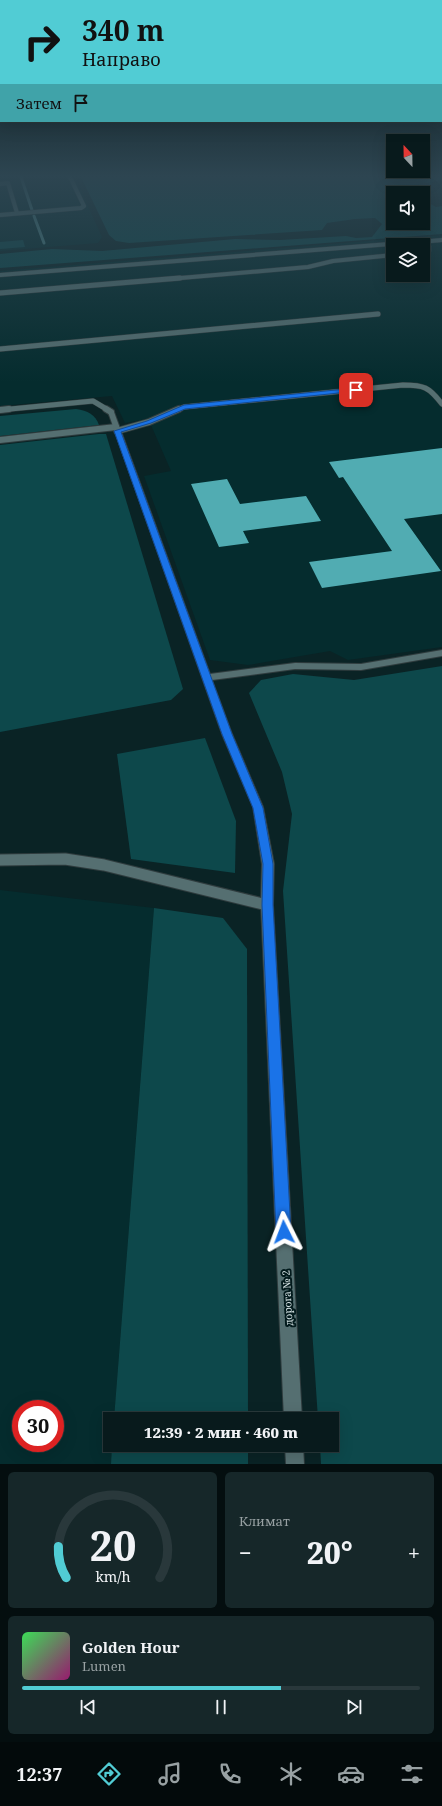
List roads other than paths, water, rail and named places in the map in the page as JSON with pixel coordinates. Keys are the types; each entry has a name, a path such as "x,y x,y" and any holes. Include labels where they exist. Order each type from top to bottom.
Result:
{"street":[{"name":"дорога № 2","path":"111,412 227,734 258,808 268,864 267,905 293,1412"},
{"path":"207,678 295,666 361,667 442,653"},
{"path":"294,1452 295,1464"}],"lane":[{"path":"0,275 373,245"},
{"path":"0,293 308,267 334,261 386,256"},
{"path":"0,349 378,314"},
{"path":"0,440 117,429 149,422 184,407 403,385 422,385 431,390 442,404"},
{"path":"0,410 93,401 111,412"},
{"path":"0,860 65,859 104,865 267,905"}]}
